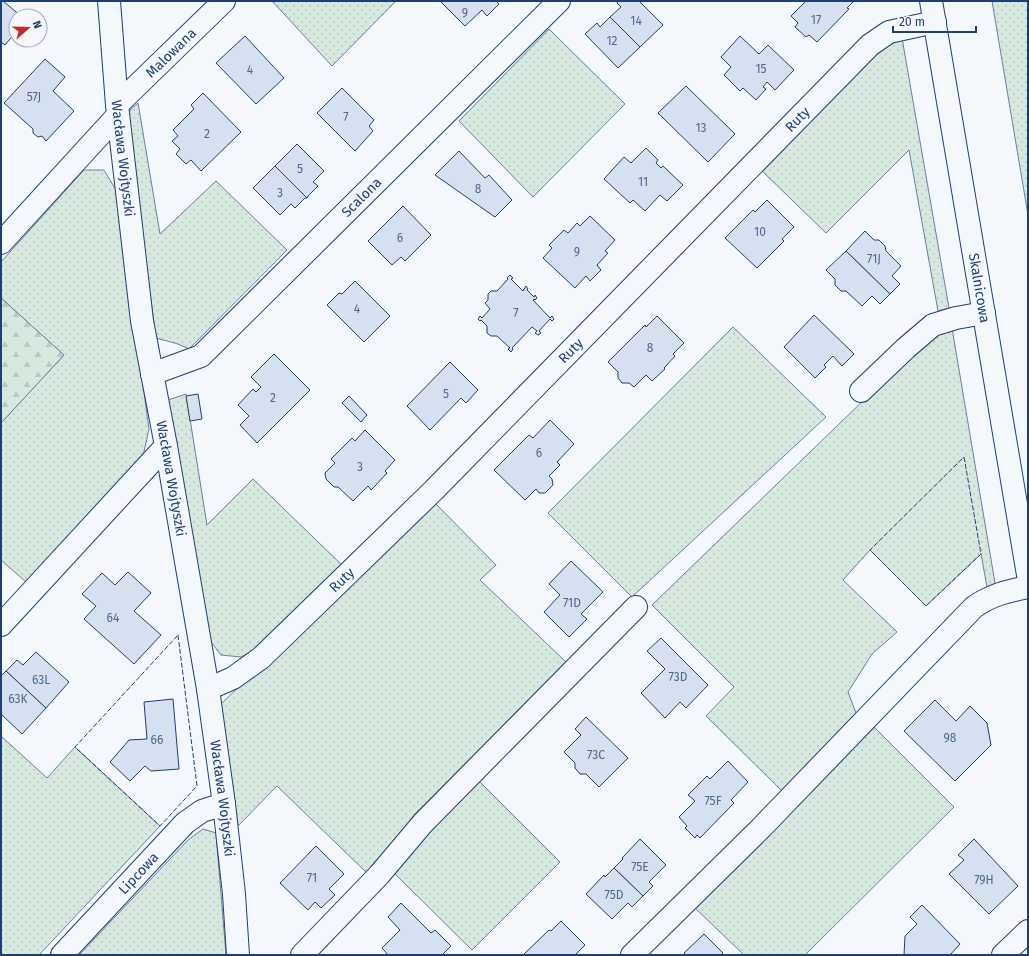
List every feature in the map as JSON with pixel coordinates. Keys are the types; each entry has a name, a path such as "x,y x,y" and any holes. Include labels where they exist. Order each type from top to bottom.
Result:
{"street":[{"name":"Wacława Wojtyszki","path":"109,1 117,110 142,321 166,446 208,688 224,804 234,894 238,955"},
{"name":"Malowana","path":"1,243 117,110 224,1"},
{"name":"Scalona","path":"152,374 201,356 559,1"},
{"name":"Skalnicowa","path":"931,1 1028,575"},
{"name":"Ruty","path":"208,688 233,678 261,658 417,506 870,45 889,32 935,22"},
{"path":"861,391 906,348 933,325 956,318 984,313"},
{"path":"1,625 166,446"},
{"path":"632,955 761,828 974,607 1003,592 1028,587"},
{"path":"302,955 379,875 423,823 636,607"},
{"name":"Lipcowa","path":"62,955 185,823 202,811 224,804"},
{"path":"1002,955 1028,931"}],"green space":[{"path":"272,1 396,1 332,66"},
{"path":"992,1 1028,1 1028,215"},
{"path":"549,29 625,104 533,197 459,121"},
{"path":"902,38 949,308 938,311 909,150 826,233 760,169 892,39"},
{"path":"138,103 160,234 216,181 287,250 189,349 178,344 156,338 127,123 130,110"},
{"path":"84,170 104,170 116,190 149,429 143,456 26,582 1,560 1,423 64,355 1,298 1,262"},
{"path":"1,298 64,355 1,423"},
{"path":"733,327 826,417 632,597 548,513"},
{"path":"952,328 995,583 987,587 981,554 926,606 870,550 843,580 897,632 872,654 848,692 856,713 782,791 706,716 734,687 652,605 930,336"},
{"path":"186,394 207,525 253,479 345,568 263,646 241,657 221,655 208,638 168,400"},
{"path":"433,501 496,565 480,580 566,662 414,815 369,875 277,786 238,826 221,704"},
{"path":"874,727 954,807 805,955 744,955 694,907 787,817"},
{"path":"1,736 47,778 75,747 160,826 39,955 1,955"},
{"path":"478,780 560,862 472,950 390,869"},
{"path":"203,829 216,833 226,955 79,955 188,840"}],"building":[{"path":"1,1 3,1 11,8 8,8 8,41 5,45 1,42"},
{"path":"440,1 496,1 499,4 487,16 482,10 465,26"},
{"path":"618,1 639,1 663,25 640,47 610,17 621,7 617,3"},
{"path":"806,1 854,1 847,8 849,9 817,42 809,35 806,37 795,27 798,23 791,16"},
{"path":"610,17 640,47 618,68 585,34 597,23 600,27"},
{"path":"245,36 284,78 256,104 216,63"},
{"path":"740,36 759,54 768,45 794,70 775,90 767,82 763,87 766,89 756,100 743,88 740,91 724,75 731,67 721,57"},
{"path":"45,59 65,77 53,91 74,111 46,141 42,136 38,137 33,133 33,129 4,103"},
{"path":"686,86 735,134 708,162 658,113"},
{"path":"342,88 374,120 369,126 373,131 355,151 317,113"},
{"path":"203,93 241,132 201,171 191,160 186,164 176,154 180,149 172,141 178,136 173,130 194,109 191,105"},
{"path":"297,144 324,171 313,182 318,186 307,198 275,166"},
{"path":"646,148 658,160 656,163 661,168 663,166 683,185 667,201 660,195 645,211 633,200 630,203 604,179 624,157 631,163"},
{"path":"459,151 485,178 489,175 512,200 495,217 435,175"},
{"path":"275,166 307,198 305,198 295,208 291,204 280,215 253,188"},
{"path":"767,200 794,227 782,239 784,241 757,268 725,238 753,210 755,212"},
{"path":"403,206 431,235 405,261 401,257 392,265 368,241"},
{"path":"590,216 615,240 605,251 608,253 597,265 601,270 590,281 586,276 575,288 543,258 552,248 549,245 564,230 568,233 577,223 580,226"},
{"path":"865,231 874,240 879,240 885,246 886,251 901,266 892,276 900,284 890,294 846,251"},
{"path":"846,251 890,294 880,304 872,296 862,306 846,291 841,291 835,285 835,279 826,270"},
{"path":"510,275 513,278 511,279 523,291 526,286 528,289 527,290 534,297 535,295 537,298 533,300 550,318 552,316 554,319 552,321 550,319 539,331 541,333 538,335 535,333 537,331 532,327 512,348 513,349 511,352 508,349 510,348 497,336 491,336 487,333 487,326 478,319 480,316 482,318 490,309 485,303 488,300 488,294 491,291 497,291"},
{"path":"355,281 390,316 364,342 327,305 339,293 342,294"},
{"path":"814,315 854,354 842,366 833,356 824,365 826,367 815,378 784,347"},
{"path":"657,316 684,343 673,354 675,356 664,368 665,369 652,381 646,375 634,387 629,383 622,383 618,378 618,372 608,362 645,325 646,327"},
{"path":"274,354 310,390 257,443 240,425 249,416 238,405 253,389 256,392 261,387 251,377"},
{"path":"450,362 478,390 466,403 461,398 430,430 407,406"},
{"path":"198,394 202,419 190,421 186,396"},
{"path":"349,396 367,415 361,422 342,403"},
{"path":"550,420 574,444 557,462 560,465 549,476 552,479 553,485 545,493 539,493 536,489 525,500 494,470 529,435 533,438"},
{"path":"365,430 395,460 385,471 387,473 371,490 368,486 353,501 338,487 334,487 326,479 325,473 335,463 331,459 352,438 355,441"},
{"path":"571,561 603,592 581,614 587,619 569,637 544,612 560,595 549,584"},
{"path":"128,572 151,593 134,611 161,635 134,664 84,619 96,606 82,594 102,573 115,585"},
{"path":"661,638 708,685 686,708 680,702 665,718 641,693 665,669 647,651"},
{"path":"36,652 69,682 46,708 6,671 17,660 23,665"},
{"path":"6,671 46,708 22,734 1,714 1,676"},
{"path":"173,699 179,769 151,771 145,766 130,781 110,762 129,740 147,739 144,702"},
{"path":"935,700 956,721 970,706 987,723 991,745 955,781 904,731"},
{"path":"586,717 628,758 599,787 586,774 580,774 575,768 575,763 564,752 581,735 575,729"},
{"path":"728,761 748,782 731,800 734,803 700,838 697,835 695,838 685,828 687,826 679,817 695,801 688,795 707,776 710,779"},
{"path":"640,839 666,865 649,882 653,886 643,896 614,868"},
{"path":"974,839 1018,886 989,914 949,874 964,860 958,855"},
{"path":"316,846 344,874 329,889 335,895 321,908 315,902 308,910 280,883"},
{"path":"614,868 643,896 632,907 628,903 612,919 586,894 604,875 605,877"},
{"path":"401,903 431,933 435,930 451,946 442,955 388,955 382,948 400,930 388,917"},
{"path":"922,905 960,944 950,955 904,955 905,936 917,924 910,917"},
{"path":"561,921 585,945 575,955 523,955 549,930 551,931"},
{"path":"704,934 723,953 721,955 686,955 684,953"}],"fence":[{"path":"964,457 981,554 926,606 870,550 964,457"},
{"path":"178,635 197,786 160,826 75,747 178,635"}]}
